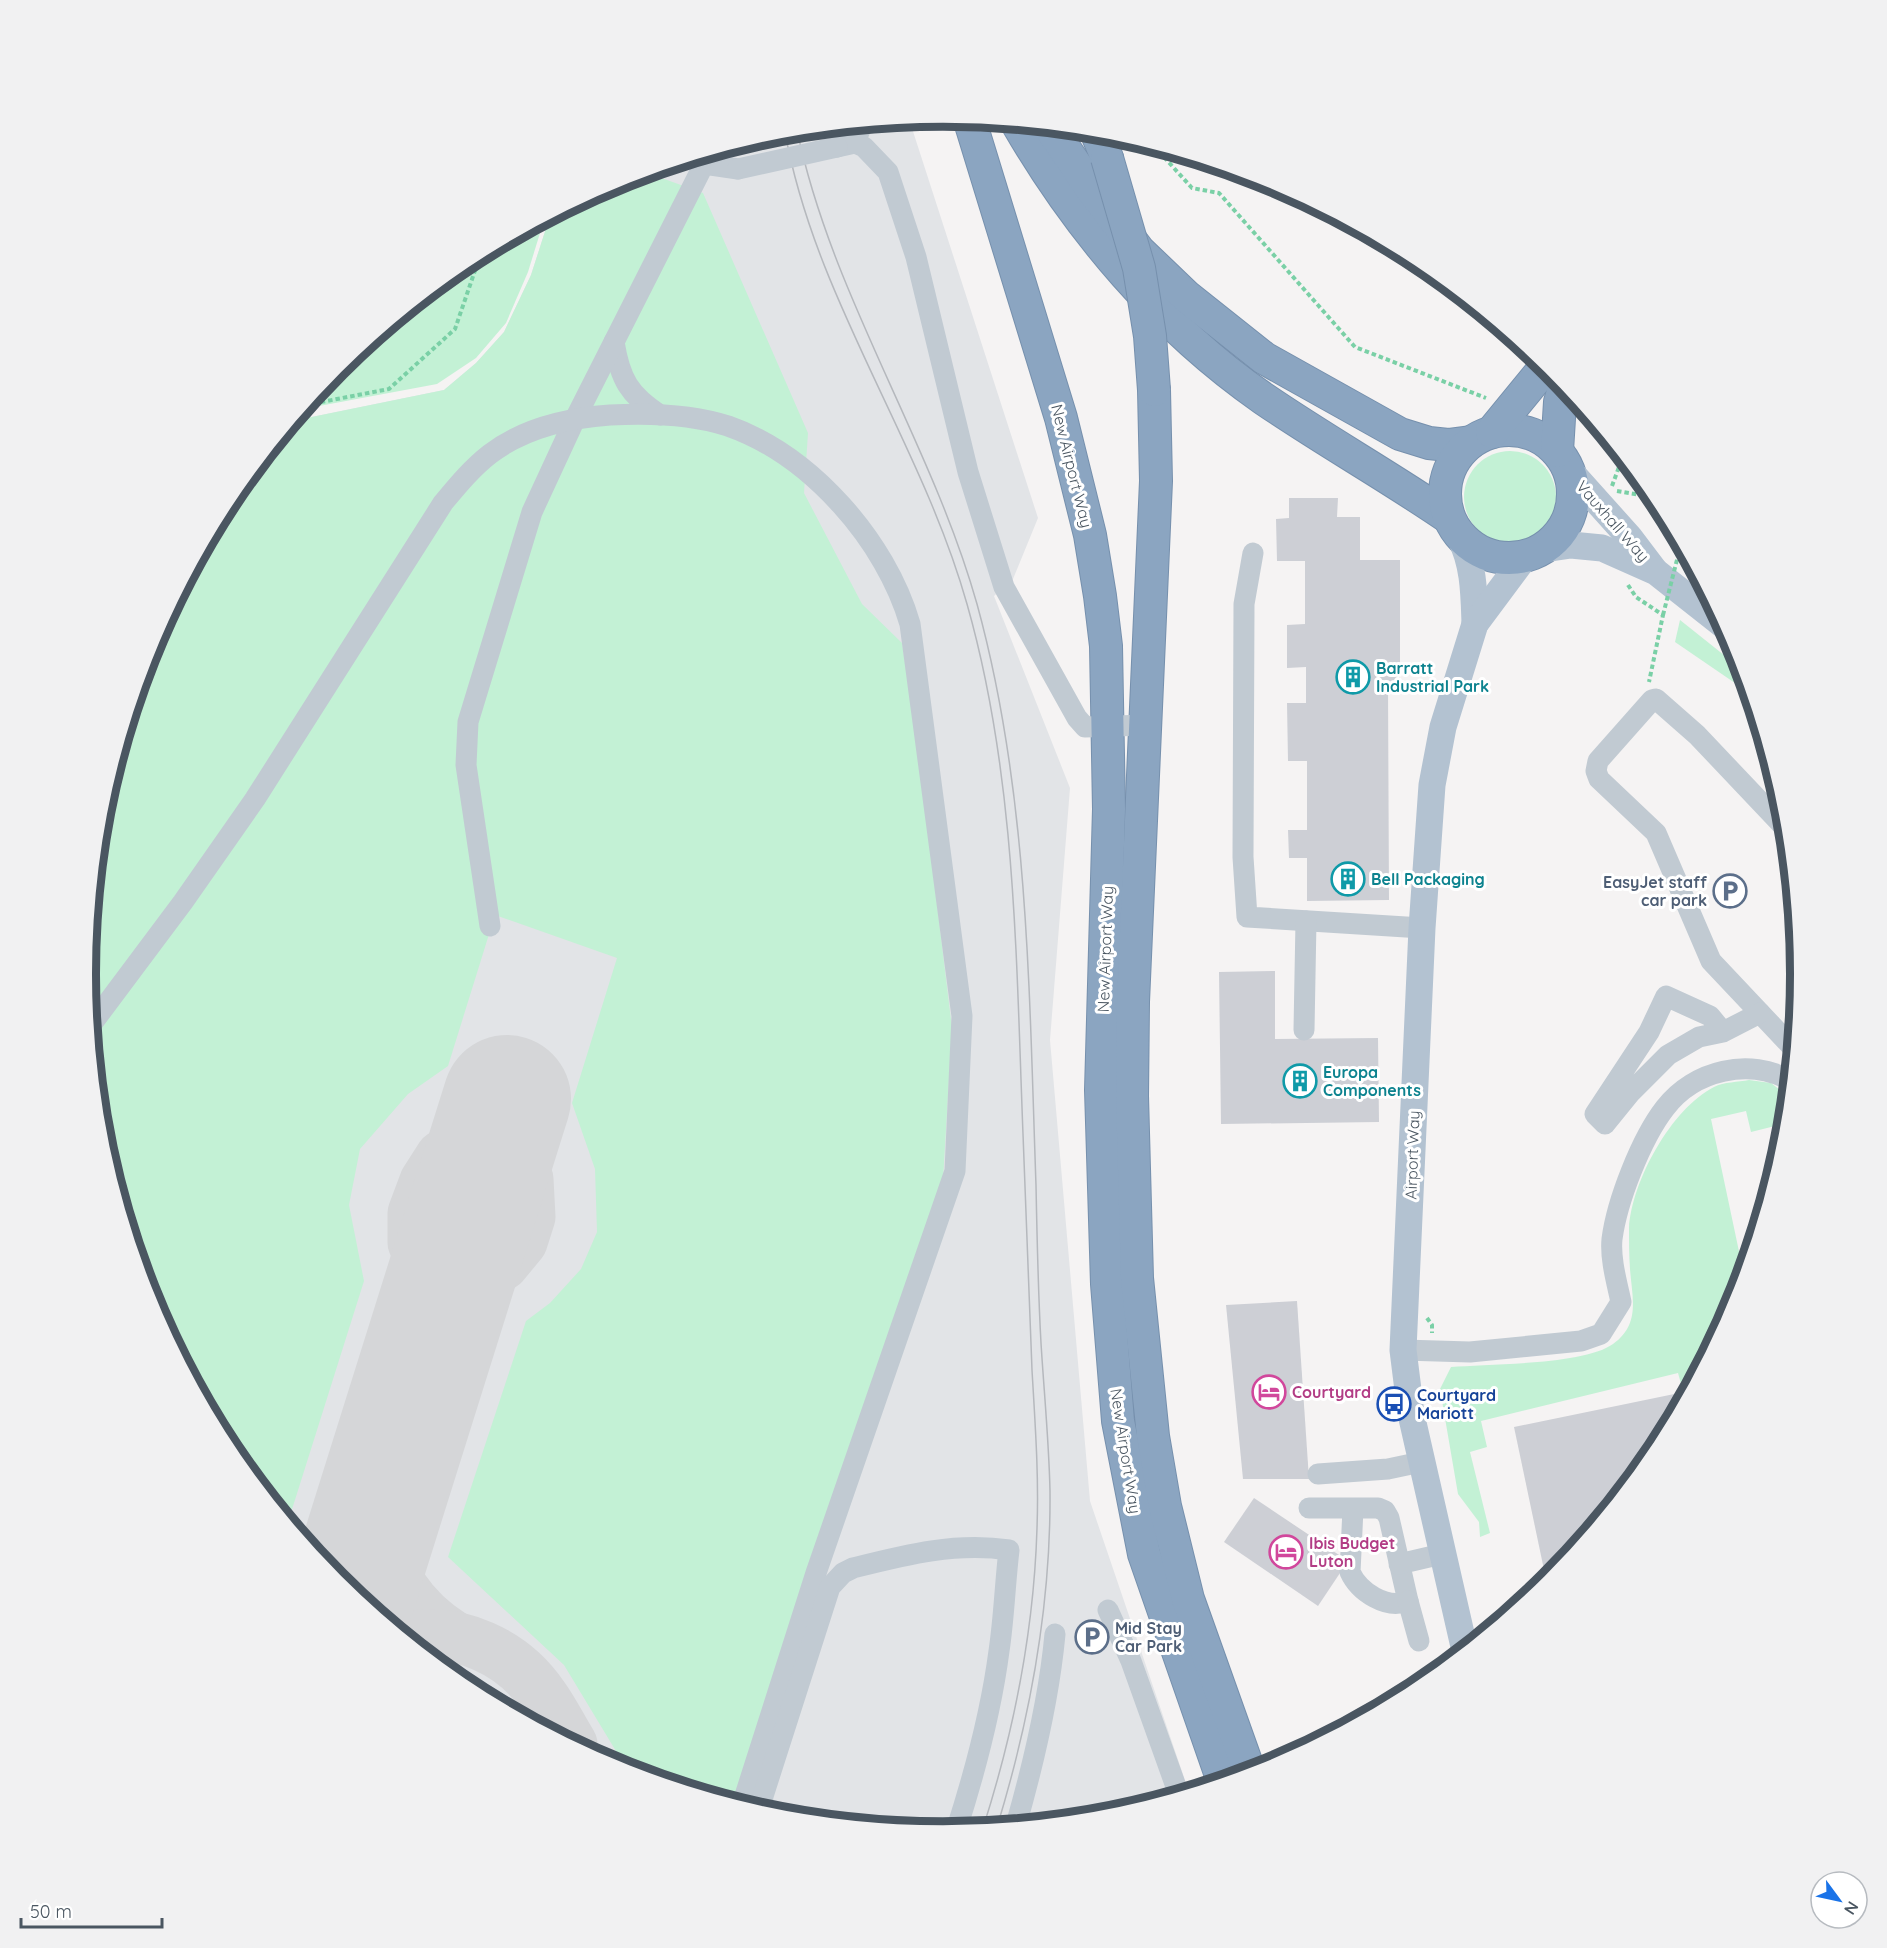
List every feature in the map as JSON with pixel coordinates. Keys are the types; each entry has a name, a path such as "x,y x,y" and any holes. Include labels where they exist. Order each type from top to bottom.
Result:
{"highway":[{"name":"New Airport Way","path":"972,128 1061,418 1090,535 1106,646 1109,809 1101,1090 1107,1284 1118,1421 1144,1554 1221,1775"},
{"path":"1022,130 1073,213 1160,311 1264,398 1454,527 1473,549 1489,556 1506,559 1534,553 1557,537 1567,523 1573,497 1563,461 1560,402 1562,395"},
{"path":"1055,134 1091,188 1139,251 1186,296 1264,358 1400,434 1429,443 1448,445 1510,430 1527,432 1544,440 1563,461"},
{"name":"New Airport Way","path":"1102,145 1138,268 1150,336 1154,390 1156,480 1133,1002 1132,1096 1137,1278 1153,1436 1165,1506 1188,1599 1247,1765"},
{"path":"1454,527 1444,496 1447,476 1456,457 1482,437 1540,372"}],"main road":[{"name":"Vauxhall Way","path":"1563,461 1656,572 1711,615"},
{"name":"Airport Way","path":"1454,527 1469,556 1474,584 1475,624 1443,727 1432,785 1422,928 1403,1350 1411,1414 1463,1643"},
{"name":"Vauxhall Way","path":"1534,553 1571,545 1594,546 1656,572"},
{"name":"Airport Way","path":"1475,624 1534,553"}],"lane":[{"path":"489,926 466,765 468,722 532,512 575,419 704,164 738,169 851,138 864,147 888,172 916,257 968,472 1004,587 1077,718 1086,726 1146,725"},
{"path":"614,342 617,360 637,400 660,416"},
{"path":"97,1015 183,902 255,799 449,496 474,467 510,441 533,430 575,419 625,415 660,416 729,427 761,443 801,470 832,496 864,531 900,595 910,624 962,1016 955,1171 816,1572 744,1798"},
{"path":"1253,553 1244,604 1243,857 1247,917 1422,928"},
{"path":"1777,819 1697,735 1656,699 1652,700 1598,761 1596,771 1599,779 1656,833 1712,961 1788,1042"},
{"path":"1304,1030 1306,921"},
{"path":"1723,1032 1710,1016 1666,996 1649,1032 1595,1114 1605,1124 1631,1092 1668,1054 1699,1037 1723,1032 1760,1013"},
{"path":"1403,1350 1470,1352 1581,1341 1601,1334 1621,1302 1612,1242 1617,1212 1636,1159 1665,1108 1693,1082 1721,1071 1748,1068 1775,1072 1785,1077"},
{"path":"1317,1474 1388,1469 1421,1462"},
{"path":"1309,1508 1378,1508 1385,1511 1389,1518 1419,1641"},
{"path":"1353,1509 1350,1572 1353,1578 1373,1596 1383,1601 1399,1605 1408,1600"},
{"path":"763,1802 830,1587 843,1573 853,1568 921,1552 981,1546 1009,1550 999,1651 987,1718 959,1821"},
{"path":"1399,1564 1442,1554"},
{"path":"1108,1610 1131,1661 1177,1789"},
{"path":"1018,1818 1047,1698 1055,1634"}],"path":[{"path":"1162,155 1192,188 1219,193 1355,346 1484,399"},
{"path":"318,403 389,389 455,329 476,267"},
{"path":"1621,465 1610,490 1643,495"},
{"path":"1652,700 1648,677 1679,553"},
{"path":"1636,597 1663,615"}],"shaded area":[{"path":"912,128 1038,518 1013,579 994,596 1070,788 1050,1040 1090,1501 1187,1786 1109,1805 1054,1814 999,1820 944,1822 888,1820 778,1805 724,1793 671,1777 619,1757 520,1708 473,1679 385,1611 344,1573 306,1533 271,1490 239,1445 183,1349 141,1246 125,1193 112,1139 103,1085 98,1029 96,974 103,863 112,809 141,702 183,599 210,550 239,503 303,419 444,390 476,363 504,332 531,275 547,226 619,191 671,171 724,155 778,143 833,134"}],"green space":[{"path":"657,176 703,193 808,433 804,493 862,604 902,643 918,748 952,1028 943,1180 739,1796 671,1777 620,1757 564,1665 448,1557 526,1321 550,1303 581,1269 597,1232 595,1169 572,1103 617,958 495,915 448,1066 408,1094 360,1149 349,1205 364,1281 291,1514 239,1445 183,1349 141,1246 112,1139 103,1085 96,974 103,863 112,809 141,702 183,599 239,503 303,419 444,390 476,363 504,332 531,275 547,226 569,214"},
{"path":"541,229 528,272 506,323 476,358 437,384 314,407 385,337 428,302 473,269"},
{"path":"1510,451 1527,455 1542,465 1552,480 1556,497 1552,514 1542,529 1527,539 1510,543 1493,539 1478,529 1468,514 1464,497 1468,480 1478,465 1493,455"},
{"path":"1680,620 1730,660 1740,686 1675,642"},
{"path":"1749,1080 1771,1083 1783,1092 1777,1125 1751,1132 1746,1111 1711,1119 1741,1260 1704,1349 1682,1388 1678,1373 1481,1421 1487,1447 1470,1452 1490,1533 1480,1537 1479,1522 1458,1494 1440,1389 1451,1367 1559,1360 1599,1351 1622,1336 1628,1328 1633,1310 1629,1228 1632,1209 1646,1169 1656,1148 1683,1112 1698,1097 1718,1085"}],"building":[{"name":"Barratt Industrial Park","path":"1289,498 1338,498 1337,517 1360,517 1360,560 1400,560 1400,687 1388,687 1389,900 1307,901 1307,858 1289,858 1288,830 1307,830 1307,761 1288,761 1287,703 1306,703 1306,667 1287,668 1287,625 1305,624 1305,561 1277,561 1276,519 1289,518"},
{"name":"Europa Components","path":"1275,971 1275,1039 1378,1038 1379,1122 1221,1124 1219,972"},
{"name":"Courtyard","path":"1297,1301 1309,1479 1243,1479 1226,1305"},
{"path":"1680,1393 1648,1445 1616,1490 1581,1533 1544,1572 1514,1427"},
{"name":"Ibis Budget Luton","path":"1254,1498 1348,1561 1318,1606 1224,1542"}],"taxiway":[{"path":"496,1133 516,1154 528,1179 530,1217 522,1242 503,1265 470,1284 449,1286 425,1271 413,1243 413,1213 425,1181 441,1156 474,1135 496,1133"},
{"path":"380,1505 385,1545 398,1580 421,1610 452,1635"},
{"path":"416,1636 446,1636 465,1640 500,1655 531,1680 565,1732"}],"runway":[{"path":"355,1583 507,1099"}],"tram line":[{"path":"799,139 813,192 833,252 934,485 977,604 994,675 1017,820 1028,966 1039,1303 1050,1491 1047,1576 1036,1661 1029,1703 999,1820"},
{"path":"787,141 800,194 820,253 844,312 923,485 947,544 967,604 983,669 1004,800 1015,933 1037,1508 1035,1566 1027,1642 1013,1717 985,1821"}],"place":[{"name":"Barratt Industrial Park","path":"1353,677"},
{"name":"Bell Packaging","path":"1348,879"},
{"name":"EasyJet staff car park","path":"1730,891"},
{"name":"Europa Components","path":"1300,1081"},
{"name":"Courtyard","path":"1269,1392"},
{"name":"Courtyard Mariott","path":"1394,1404"},
{"name":"Ibis Budget Luton","path":"1286,1552"},
{"name":"Mid Stay Car Park","path":"1092,1637"}]}
